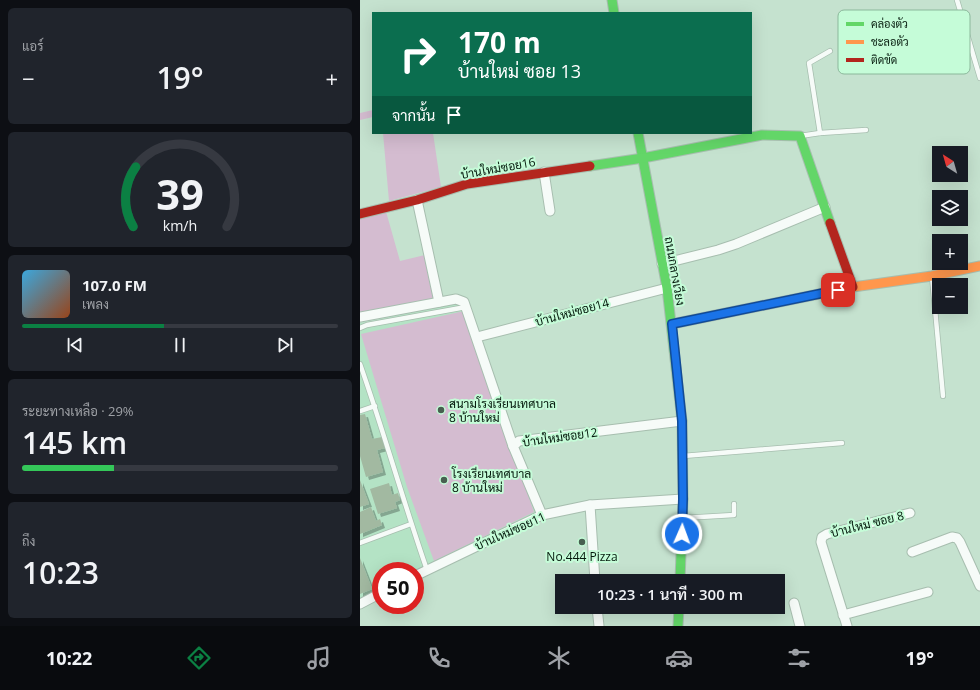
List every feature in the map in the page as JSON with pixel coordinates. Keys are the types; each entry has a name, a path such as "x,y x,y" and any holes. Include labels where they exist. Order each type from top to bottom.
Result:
{"street":[{"path":"612,0 614,12"},
{"name":"ถนนกลางเวียง","path":"638,134 667,288 682,421 683,499 680,574"},
{"name":"บ้านใหม่ซอย16","path":"360,214 417,200 467,184 643,158 762,135 800,136"},
{"path":"800,136 853,287"},
{"path":"544,172 550,211"},
{"path":"417,200 439,302"},
{"path":"662,264 736,244 825,207"},
{"path":"672,324 853,287 932,276 980,266"},
{"name":"บ้านใหม่ซอย14","path":"477,337 667,288"},
{"path":"360,317 456,299 464,302 513,446"},
{"name":"บ้านใหม่ซอย12","path":"542,515 513,446 519,441 682,421"},
{"name":"บ้านใหม่ซอย11","path":"426,570 542,515 590,505 683,499"},
{"path":"590,505 595,574"},
{"name":"บ้านใหม่ ซอย 8","path":"847,626 821,542 822,537 826,534 910,514"},
{"path":"912,552 952,537 957,538 980,586"},
{"path":"843,614 928,592"},
{"path":"360,604 372,598"},
{"path":"794,603 800,626"},
{"path":"598,614 599,626"},
{"path":"678,626 679,614"}],"lane":[{"path":"957,0 960,10"},
{"path":"970,44 980,78"},
{"path":"820,132 809,63 830,51"},
{"path":"800,136 820,132 866,130"},
{"path":"932,276 943,396"},
{"path":"360,328 368,325 466,306"},
{"path":"360,364 375,406 410,524 426,570"},
{"path":"360,411 375,406"},
{"path":"682,456 842,443"},
{"path":"682,518 734,515 734,504"},
{"path":"360,543 410,524"}],"shaded area":[{"path":"372,110 372,117 360,120 360,113"},
{"path":"383,134 433,134 441,187 389,201"},
{"path":"385,208 400,261 429,254 439,302 360,318 360,214"},
{"name":"สนามโรงเรียนเทศบาล 8 บ้านใหม่","path":"464,302 542,515 424,572 424,562 372,562 372,598 360,604 360,323"},
{"name":"สนามโรงเรียนเทศบาล 8 บ้านใหม่","path":"464,311 534,512 434,561 407,487 361,334"}],"building":[{"path":"365,414 372,439 382,437 385,448 377,450 383,472 366,477 360,456 360,415"},
{"path":"360,480 369,504 360,507"},
{"path":"389,483 392,495 398,493 400,500 395,502 397,508 378,514 370,489"},
{"path":"371,507 376,521 380,519 382,525 360,534 360,512"},
{"path":"360,558 372,589 360,594"}],"traffic: fast":[{"path":"612,0 614,12"},
{"path":"638,134 667,288 682,421 683,499 680,574"},
{"path":"590,166 643,158 762,135 800,136 830,223"},
{"path":"678,626 679,614"}],"traffic: slow":[{"path":"672,324 853,287 932,276 980,266"}],"traffic: jam":[{"path":"360,214 417,200 467,184 590,166"},
{"path":"830,223 853,287"}],"place":[{"name":"สนามโรงเรียนเทศบาล 8 บ้านใหม่","path":"441,410"},
{"name":"โรงเรียนเทศบาล 8 บ้านใหม่","path":"444,480"},
{"name":"No.444 Pizza","path":"582,542"}],"route":[{"path":"682,534 682,421 672,324 838,290"}]}
